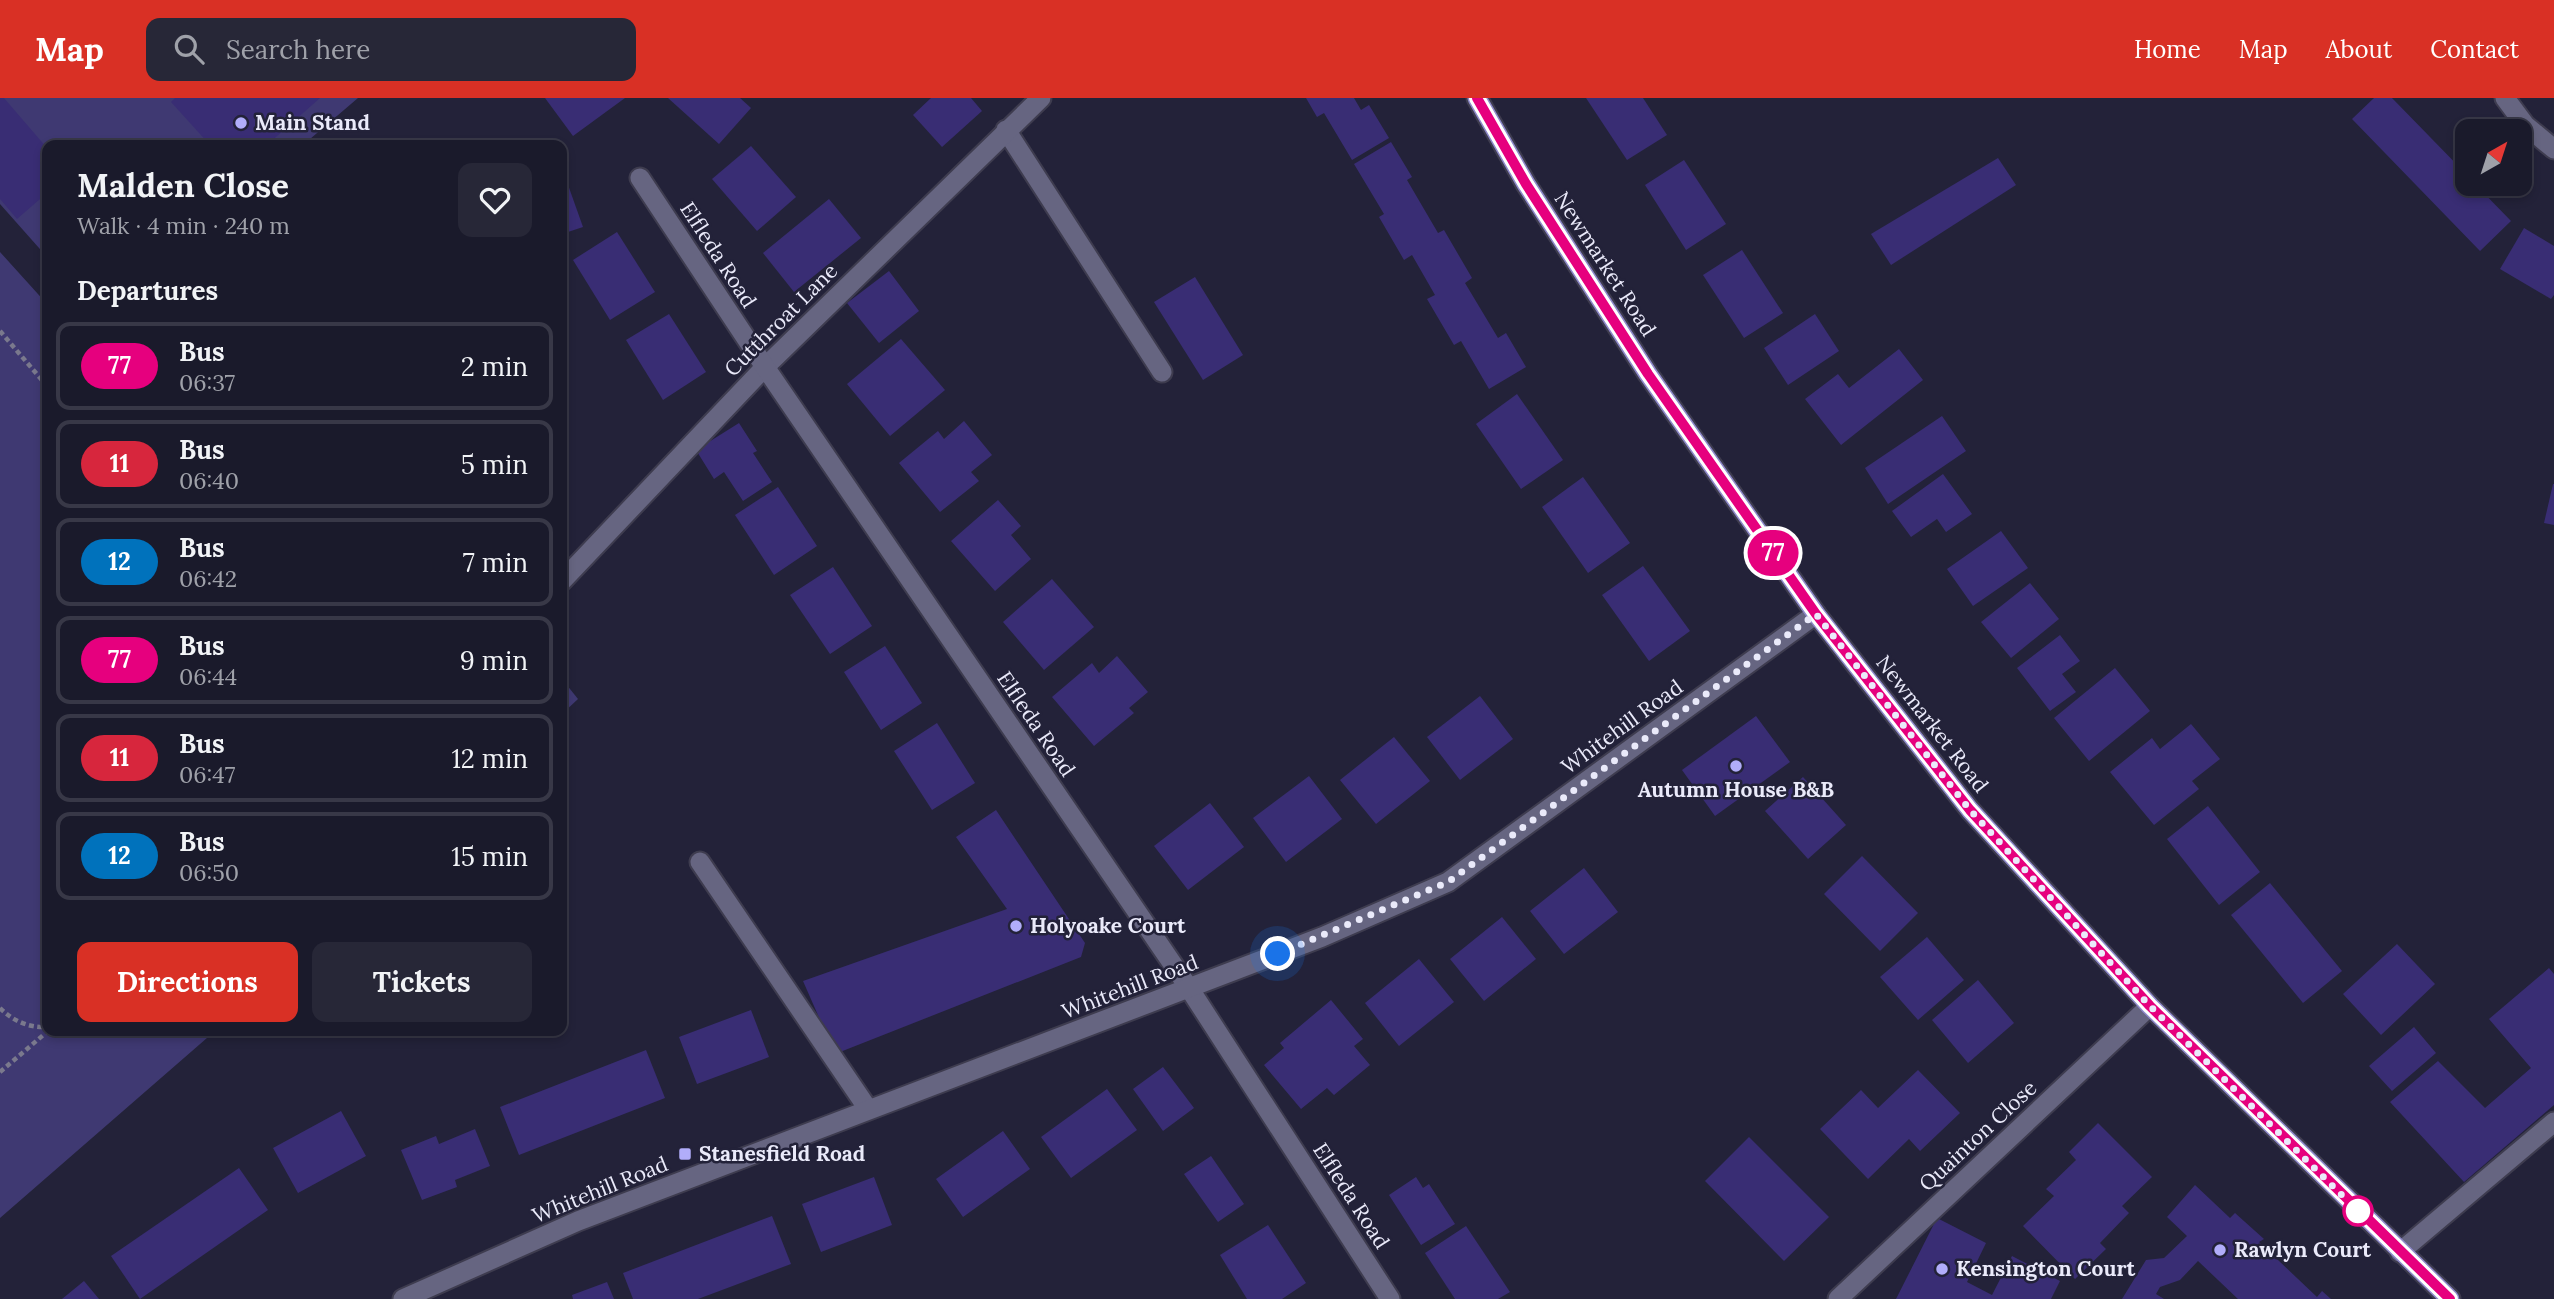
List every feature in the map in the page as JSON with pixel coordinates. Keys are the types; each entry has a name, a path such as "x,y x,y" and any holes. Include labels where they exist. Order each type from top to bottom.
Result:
{"main road":[{"name":"Newmarket Road","path":"1477,98 1526,184 1648,374 1816,614 1970,810 2150,1006 2449,1299"}],"street":[{"name":"Cutthroat Lane","path":"567,576 765,367 1041,98"},
{"path":"2505,98 2525,125 2554,149"},
{"path":"1006,130 1162,372"},
{"name":"Elfleda Road","path":"640,178 765,367 1189,988 1390,1299"},
{"name":"Whitehill Road","path":"403,1299 578,1221 1322,937 1448,882 1816,614"},
{"path":"700,862 868,1110"},
{"name":"Quainton Close","path":"1838,1299 2150,1006"},
{"path":"2400,1252 2554,1122"}],"path":[{"path":"0,331 42,380"},
{"path":"0,1008 17,1021 42,1028"},
{"path":"0,1072 42,1034"}],"shaded area":[{"path":"0,98 358,98 309,140 42,140 42,251 0,204"},
{"path":"0,252 42,298 42,1036 209,1036 0,1218"},
{"path":"567,685 578,699 567,709"}],"building":[{"path":"0,98 4,98 42,142 42,197 17,219 0,199"},
{"name":"Main Stand","path":"175,98 320,98 273,140 205,140 171,102"},
{"path":"545,98 625,98 573,136"},
{"path":"668,98 740,98 751,108 719,144"},
{"path":"931,98 971,98 982,111 942,147 913,115"},
{"path":"1306,98 1354,98 1361,110 1369,105 1389,138 1352,160 1324,113 1317,117"},
{"path":"1586,98 1643,98 1667,135 1627,160"},
{"path":"2374,98 2392,98 2455,163 2455,196 2487,196 2511,221 2480,251 2352,119"},
{"path":"1391,142 1412,177 1407,180 1438,233 1444,230 1472,278 1465,283 1498,338 1506,333 1526,367 1489,389 1461,341 1454,345 1427,299 1435,295 1412,255 1404,260 1379,217 1384,214 1354,164"},
{"path":"751,146 796,197 757,231 712,179"},
{"path":"1998,158 2016,185 1891,265 1871,234"},
{"path":"1684,160 1726,224 1686,250 1645,185"},
{"path":"567,182 583,227 567,232"},
{"path":"829,199 861,238 794,292 763,253"},
{"path":"2524,228 2554,246 2554,295 2551,299 2500,269"},
{"path":"617,232 655,292 610,320 573,260"},
{"path":"1742,250 1783,313 1744,338 1703,275"},
{"path":"889,271 919,311 879,343 847,303"},
{"path":"1195,277 1243,355 1203,380 1154,302"},
{"path":"669,314 706,372 663,400 626,340"},
{"path":"1815,314 1839,351 1788,385 1764,348"},
{"path":"901,339 945,390 890,436 847,384"},
{"path":"1899,349 1923,380 1841,445 1805,399 1838,374 1849,388"},
{"path":"1517,394 1563,460 1521,489 1476,424"},
{"path":"1942,416 1966,451 1888,504 1865,468"},
{"path":"964,421 992,455 971,472 979,481 940,512 899,463 938,431 944,439"},
{"path":"739,423 757,451 753,453 772,482 743,501 724,472 714,479 696,450"},
{"path":"1943,474 1972,514 1946,532 1937,519 1911,537 1892,511"},
{"path":"1583,477 1630,543 1588,573 1542,507"},
{"path":"2554,484 2554,525 2544,523"},
{"path":"778,487 817,546 774,575 735,515"},
{"path":"998,500 1021,526 1011,535 1031,559 995,591 951,541"},
{"path":"2001,531 2028,568 1973,606 1947,569"},
{"path":"1643,566 1690,631 1649,661 1602,595"},
{"path":"833,567 872,626 830,654 790,595"},
{"path":"1052,579 1094,627 1044,670 1003,622"},
{"path":"2030,583 2059,619 2011,658 1981,622"},
{"path":"2060,635 2080,661 2062,674 2076,692 2050,711 2017,668"},
{"path":"885,646 922,703 881,730 844,672"},
{"path":"1117,656 1148,692 1129,708 1134,713 1094,746 1052,697 1092,663 1099,673"},
{"path":"2115,668 2150,711 2089,761 2054,718"},
{"path":"1480,696 1513,739 1460,780 1427,737"},
{"name":"Autumn House B&B","path":"1756,716 1790,762 1715,816 1682,770"},
{"path":"937,723 975,783 932,810 894,751"},
{"path":"2191,724 2220,759 2192,781 2199,789 2154,825 2110,772 2152,738 2160,749"},
{"path":"1394,737 1430,781 1376,824 1340,780"},
{"path":"1309,776 1342,819 1286,862 1253,818"},
{"path":"1803,777 1846,825 1808,859 1765,811"},
{"path":"1210,803 1244,847 1188,890 1154,846"},
{"path":"2208,806 2260,872 2219,905 2167,839"},
{"name":"Holyoake Court","path":"996,810 1085,943 1081,957 835,1054 803,981 1007,909 956,837"},
{"path":"1862,856 1918,913 1880,951 1824,894"},
{"path":"1584,868 1618,912 1564,954 1530,911"},
{"path":"2270,883 2342,971 2303,1003 2231,915"},
{"path":"1502,917 1536,959 1484,1001 1450,959"},
{"path":"1927,937 1964,980 1918,1020 1880,977"},
{"path":"2397,944 2435,984 2381,1035 2343,994"},
{"path":"1419,959 1454,1002 1399,1046 1365,1003"},
{"path":"2549,968 2554,974 2554,1105 2464,1182 2390,1102 2438,1061 2485,1108 2531,1068 2489,1019"},
{"path":"1978,980 2014,1023 1968,1063 1932,1020"},
{"path":"1331,1000 1363,1039 1354,1046 1370,1065 1334,1095 1327,1088 1301,1109 1264,1065 1284,1048 1280,1043"},
{"path":"751,1010 769,1057 697,1084 679,1037"},
{"path":"2414,1027 2436,1053 2392,1091 2369,1066"},
{"path":"646,1050 665,1098 519,1155 500,1107"},
{"path":"1163,1067 1194,1108 1163,1131 1133,1089"},
{"path":"1918,1070 1960,1113 1920,1151 1909,1139 1868,1179 1820,1129 1861,1090 1878,1108"},
{"path":"1107,1089 1137,1130 1071,1178 1041,1137"},
{"path":"341,1111 366,1156 298,1193 273,1148"},
{"path":"2098,1123 2152,1177 2122,1206 2129,1213 2100,1243 2106,1249 2075,1279 2023,1226 2054,1196 2046,1189 2076,1160 2069,1152"},
{"path":"475,1129 490,1166 455,1180 457,1187 422,1200 401,1150 436,1136 439,1144"},
{"path":"1003,1131 1030,1169 963,1217 936,1179"},
{"path":"1749,1137 1829,1217 1784,1261 1705,1181"},
{"path":"1211,1156 1244,1204 1218,1222 1184,1174"},
{"path":"239,1168 268,1210 140,1299 111,1256"},
{"path":"874,1177 892,1225 821,1252 802,1204"},
{"path":"1416,1177 1423,1188 1429,1184 1455,1224 1421,1245 1389,1195"},
{"name":"Rawlyn Court","path":"2195,1185 2230,1218 2235,1213 2264,1239 2259,1242 2317,1297 2322,1291 2331,1299 2238,1299 2198,1261 2180,1280 2160,1287 2156,1294 2164,1299 2122,1299 2146,1260 2164,1258 2187,1236 2167,1217"},
{"path":"772,1216 791,1264 698,1299 633,1299 623,1273"},
{"name":"Kensington Court","path":"1937,1218 1986,1243 1967,1282 1992,1295 2012,1256 2060,1281 2051,1299 1896,1299"},
{"path":"1268,1225 1306,1283 1282,1299 1247,1299 1220,1255"},
{"path":"1466,1226 1510,1292 1498,1299 1455,1299 1425,1253"},
{"path":"84,1281 99,1299 62,1299"},
{"path":"607,1282 614,1299 573,1299 572,1295"}],"bus line":[{"name":"77","path":"1477,98 1526,184 1648,374 1816,614 1970,810 2150,1006 2450,1299"}],"place":[{"name":"Main Stand","path":"241,123"},
{"name":"Autumn House B&B","path":"1736,766"},
{"name":"Holyoake Court","path":"1016,926"},
{"name":"Stanesfield Road","path":"685,1154"},
{"name":"Rawlyn Court","path":"2220,1250"},
{"name":"Kensington Court","path":"1942,1269"}],"route":[{"path":"1278,954 1448,882 1816,614 1970,810 2150,1006 2361,1214 2358,1211"}]}
